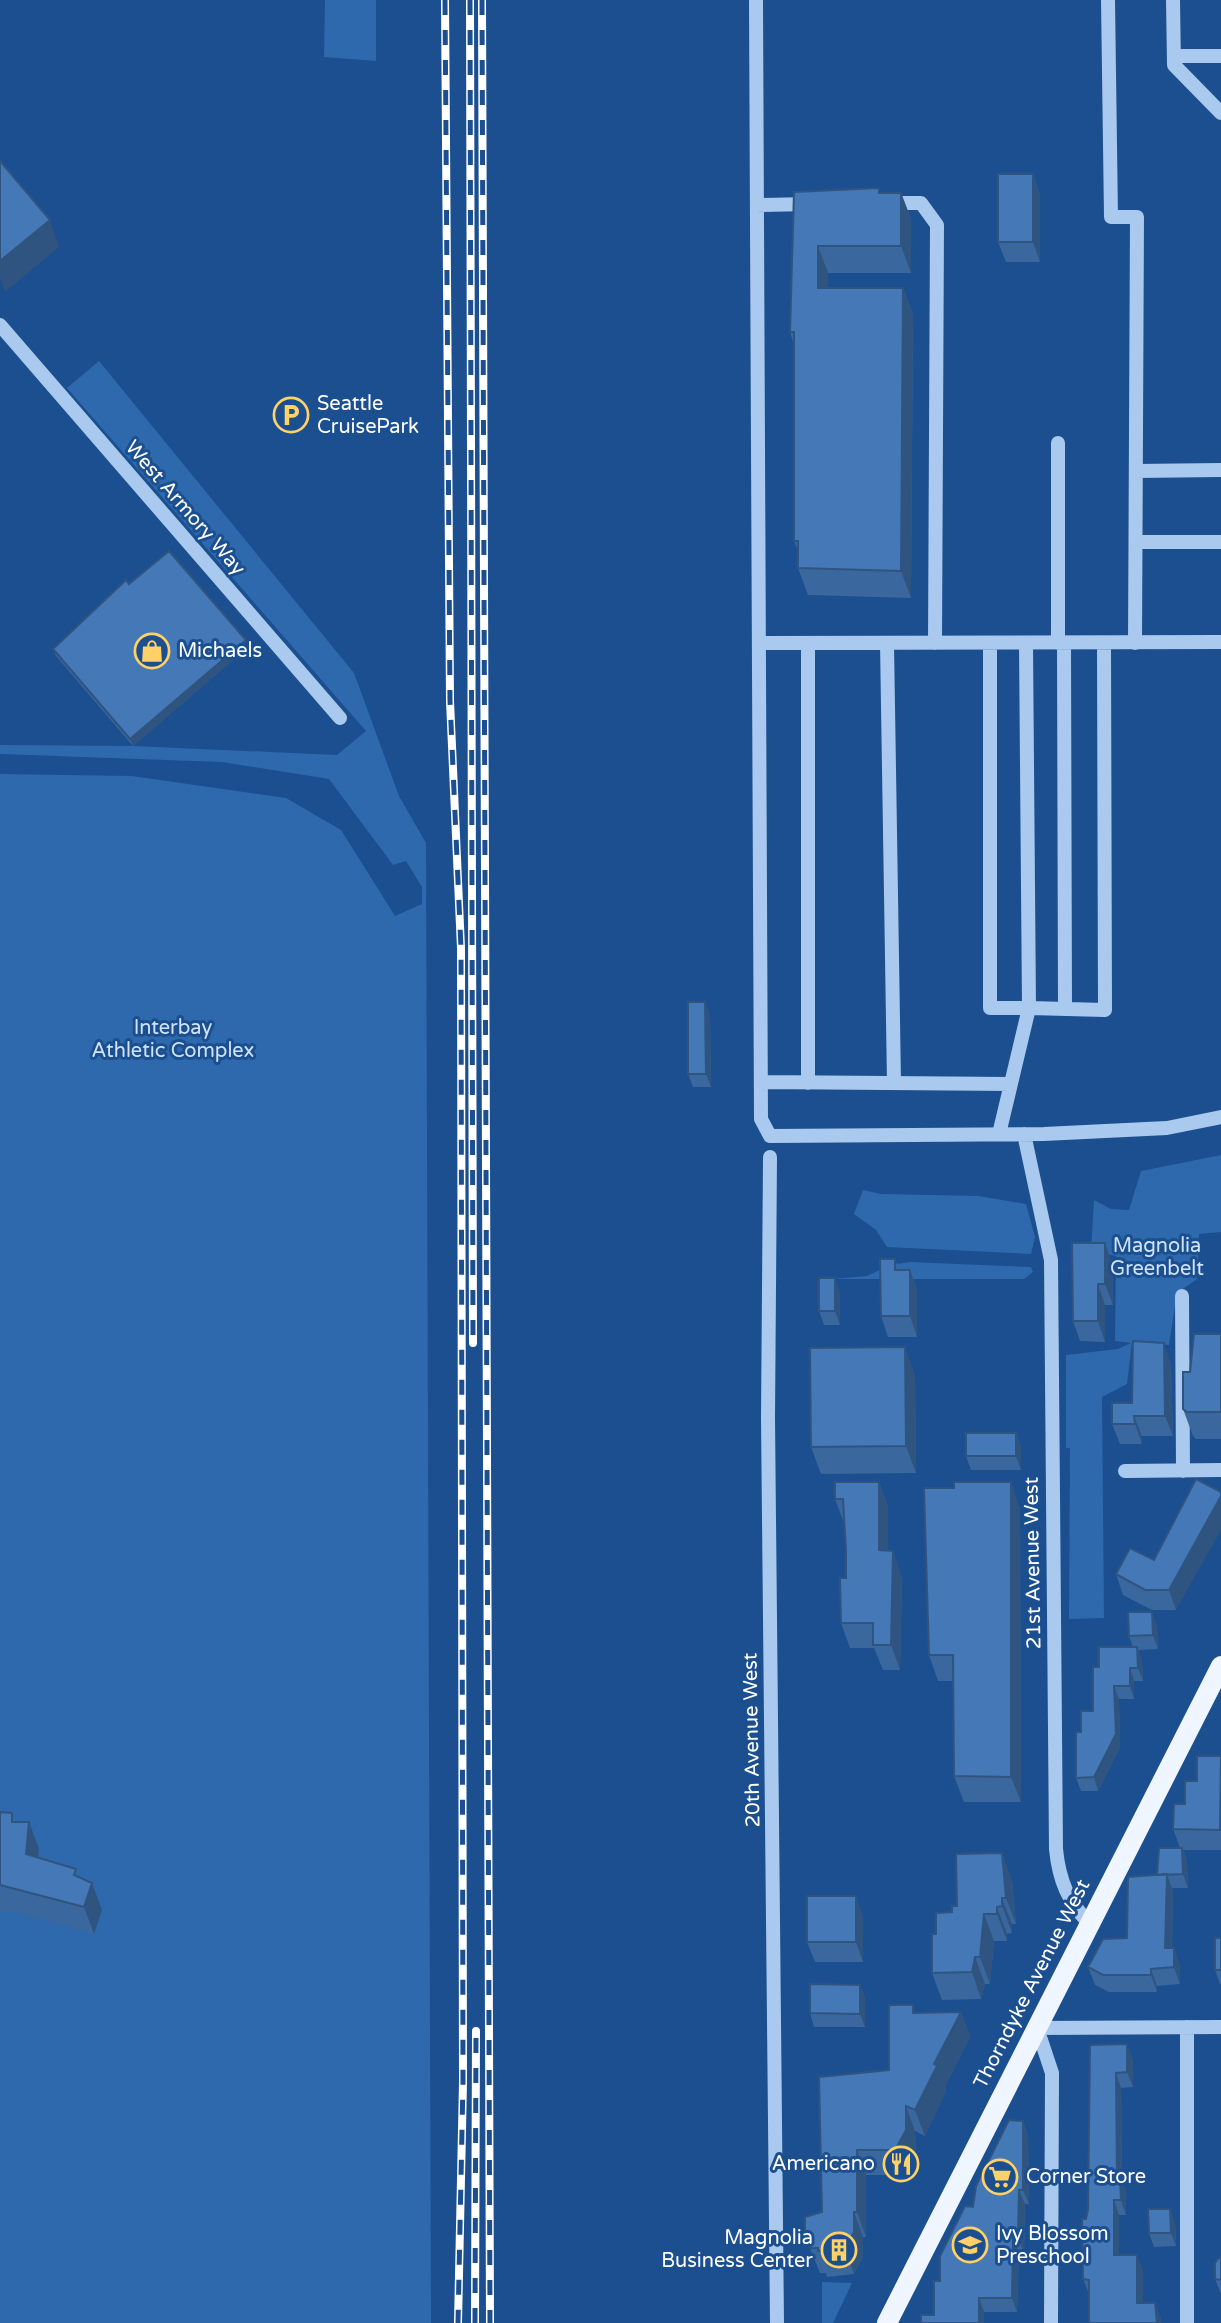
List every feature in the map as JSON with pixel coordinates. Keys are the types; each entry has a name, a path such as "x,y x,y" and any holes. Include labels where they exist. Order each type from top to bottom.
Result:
{"main road":[{"name":"Thorndyke Avenue West","path":"887,2323 1221,1666"}],"street":[{"path":"756,0 761,1119 770,1136 1024,1134 1167,1128 1221,1117"},
{"path":"1108,0 1111,217 1137,217 1135,643"},
{"path":"1173,0 1174,65 1221,113"},
{"path":"1174,56 1221,56"},
{"path":"876,203 921,203 937,225 935,643"},
{"path":"757,205 831,204"},
{"name":"West Armory Way","path":"0,325 340,718"},
{"path":"1058,443 1065,1009"},
{"path":"1136,471 1221,470"},
{"path":"1136,542 1221,542"},
{"path":"759,643 1221,642"},
{"path":"808,643 808,1083"},
{"path":"887,643 894,1083"},
{"path":"990,643 990,1008 1105,1010 1104,643"},
{"path":"999,1134 1029,1008 1026,643"},
{"path":"761,1082 1011,1084"},
{"name":"21st Avenue West","path":"1024,1134 1051,1260 1056,1849 1059,1876 1069,1898 1090,1924"},
{"name":"20th Avenue West","path":"770,1157 768,1418 777,2323"},
{"path":"1182,1296 1183,1471"},
{"path":"1163,1354 1198,1353"},
{"path":"1125,1471 1221,1470"},
{"path":"1187,2027 1187,2323"},
{"path":"1051,2323 1052,2073 1037,2028 1221,2027"}],"green space":[{"path":"325,0 376,0 376,61 324,57"},
{"name":"Interbay Athletic Complex","path":"99,361 354,673 399,796 426,843 431,2323 0,2323 0,774 132,776 286,798 341,830 395,916 422,904 422,887 406,861 393,865 329,779 222,762 0,754 0,745 133,746 337,755 366,731 67,388"},
{"name":"Magnolia Greenbelt","path":"1221,1155 1221,1232 1199,1234 1197,1279 1177,1293 1169,1345 1132,1342 1127,1384 1102,1397 1104,1618 1069,1619 1070,1448 1066,1448 1066,1355 1118,1349 1131,1343 1115,1341 1116,1256 1091,1251 1094,1200 1111,1209 1129,1210 1141,1171"},
{"path":"863,1190 881,1194 979,1196 1026,1204 1035,1237 1031,1254 887,1247 876,1230 854,1214"},
{"path":"910,1262 1031,1267 1033,1272 1024,1279 833,1279 867,1276 890,1265"},
{"path":"822,2282 852,2283 833,2323 822,2323"}],"building":[{"path":"0,161 50,220 0,261"},
{"path":"998,174 1033,174 1033,242 998,242"},
{"path":"879,188 879,193 901,193 901,246 818,246 818,288 903,288 901,571 798,568 798,541 794,541 794,332 790,332 794,192"},
{"name":"Michaels","path":"169,551 246,640 130,739 53,649 126,580 129,584"},
{"path":"688,1002 705,1002 706,1074 688,1074"},
{"path":"1072,1243 1105,1243 1105,1284 1098,1284 1098,1321 1073,1321"},
{"path":"880,1259 895,1259 895,1270 910,1270 910,1316 881,1316"},
{"path":"819,1278 835,1278 835,1311 819,1311"},
{"path":"1194,1334 1221,1334 1221,1412 1187,1412 1183,1409 1183,1372 1190,1372"},
{"path":"1133,1341 1164,1343 1165,1416 1134,1416 1135,1424 1112,1424 1112,1403 1132,1403"},
{"path":"905,1347 906,1446 811,1447 810,1348"},
{"path":"966,1433 1016,1433 1016,1456 966,1456"},
{"path":"1196,1479 1221,1492 1221,1496 1169,1590 1145,1590 1116,1574 1130,1548 1154,1560"},
{"path":"835,1482 879,1482 879,1550 893,1551 891,1645 873,1645 873,1623 841,1623 840,1578 846,1578 846,1551 843,1499 835,1499"},
{"path":"954,1482 1011,1482 1011,1777 954,1776 953,1655 929,1655 924,1488 954,1488"},
{"path":"1128,1612 1152,1612 1153,1635 1129,1636"},
{"path":"1099,1647 1137,1647 1138,1668 1130,1668 1130,1686 1114,1686 1116,1734 1094,1777 1076,1778 1076,1732 1081,1732 1081,1711 1093,1711 1093,1667 1099,1667"},
{"path":"1197,1756 1221,1756 1220,1830 1173,1829 1174,1804 1185,1804 1185,1781 1197,1781"},
{"path":"0,1812 12,1813 12,1822 29,1822 26,1854 76,1869 74,1875 92,1883 84,1907 0,1885"},
{"path":"1159,1848 1182,1848 1183,1874 1157,1875"},
{"path":"1002,1853 1006,1898 1002,1898 997,1914 984,1914 980,1957 975,1957 972,1972 932,1973 932,1934 936,1934 936,1913 952,1912 952,1906 957,1906 956,1854"},
{"path":"1167,1874 1165,1948 1174,1948 1174,1967 1151,1969 1151,1975 1103,1975 1088,1967 1103,1939 1127,1938 1128,1877"},
{"path":"807,1896 856,1896 856,1942 807,1942"},
{"path":"1215,1938 1221,1938 1221,1970 1215,1970"},
{"path":"810,1984 860,1985 860,2014 810,2013"},
{"path":"889,2005 913,2005 913,2013 961,2012 915,2110 906,2106 906,2130 895,2150 857,2150 857,2212 854,2212 854,2232 845,2248 818,2251 818,2248 810,2248 805,2236 805,2217 822,2212 819,2077 889,2070"},
{"path":"1127,2044 1127,2072 1116,2073 1117,2176 1120,2176 1121,2200 1114,2200 1114,2255 1137,2255 1137,2303 1155,2303 1157,2323 1089,2323 1089,2280 1083,2279 1082,2219 1086,2219 1088,2210 1090,2045"},
{"path":"1009,2120 1023,2121 1023,2190 1019,2190 1018,2238 1013,2238 1012,2298 979,2298 979,2323 921,2323 921,2315 934,2315 934,2281 940,2281 940,2256 965,2206 973,2207 976,2186"},
{"path":"1148,2209 1170,2209 1171,2233 1149,2233"},
{"path":"1219,2258 1221,2280 1215,2279 1215,2263"}],"railway":[{"path":"445,0 450,701 461,948 463,2082 458,2323"},
{"path":"470,0 473,1343"},
{"path":"482,0 490,2323"},
{"path":"475,2323 476,2031"}],"place":[{"name":"Seattle CruisePark","path":"291,415"},
{"name":"Michaels","path":"152,651"},
{"name":"Americano","path":"901,2164"},
{"name":"Corner Store","path":"1000,2177"},
{"name":"Ivy Blossom Preschool","path":"970,2245"},
{"name":"Magnolia Business Center","path":"839,2250"}]}
